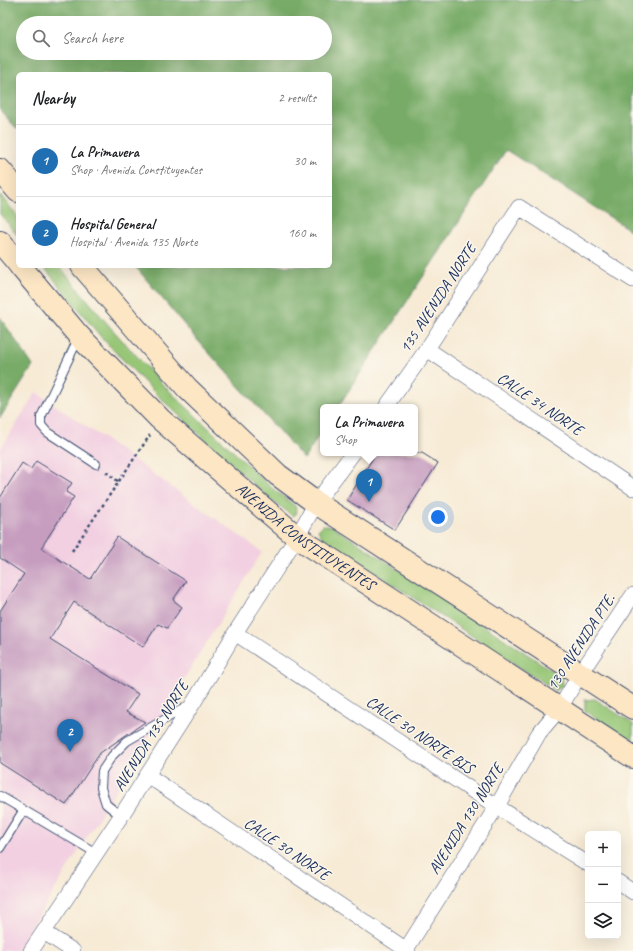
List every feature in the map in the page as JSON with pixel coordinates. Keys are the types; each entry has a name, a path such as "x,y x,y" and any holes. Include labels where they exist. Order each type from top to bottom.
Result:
{"main road":[{"path":"0,170 16,189"},
{"path":"0,242 16,262"},
{"name":"AVENIDA CONSTITUYENTES","path":"22,268 79,336 160,420 297,537 633,757"},
{"name":"AVENIDA CONSTITUYENTES","path":"84,268 187,388 278,475 316,503 633,708"}],"street":[{"name":"135 AVENIDA NORTE","path":"388,404 427,349 519,207 633,280"},
{"name":"CALLE 34 NORTE","path":"427,349 633,488"},
{"path":"297,537 316,503 350,456"},
{"name":"AVENIDA 135 NORTE","path":"31,951 122,816 194,702 235,633 297,537"},
{"name":"130 AVENIDA PTE.","path":"560,708 580,674 633,595"},
{"name":"CALLE 30 NORTE BIS","path":"235,633 496,806 585,862"},
{"name":"AVENIDA 130 NORTE","path":"406,951 496,806 539,733 560,708"},
{"name":"CALLE 30 NORTE","path":"148,775 406,951"},
{"path":"621,884 633,892"},
{"path":"44,932 73,951"}],"lane":[{"path":"79,336 41,417 41,425 47,432 96,464"},
{"path":"122,816 106,804 101,788 102,771 112,756 127,741 194,702"},
{"path":"0,796 96,853"},
{"path":"0,848 23,811"}],"path":[{"path":"72,551 160,420"}],"shaded area":[{"path":"36,392 113,445 262,552 17,951 0,951 0,450"}],"green space":[{"path":"0,0 633,0 633,232 506,150 340,404 320,404 320,434 304,459 192,334 137,268 332,268 332,72 16,72 16,128 0,110"},
{"path":"0,195 16,215 16,234 0,214"},
{"path":"45,268 61,268 110,327 164,386 273,489 295,506 297,513 293,516 265,495 156,394 101,337"},
{"path":"0,317 33,366 0,418"},
{"path":"323,525 332,526 562,677 563,686 555,690 323,539 318,530"},
{"path":"595,699 633,724 633,742 585,711 585,700"}],"building":[{"path":"418,453 422,453 438,463 395,530 347,500 374,456 418,456"},
{"path":"36,461 72,483 66,492 74,497 41,548 90,579 117,537 186,581 173,600 182,607 167,628 158,624 143,647 74,602 50,639 138,694 126,712 145,722 100,753 66,805 0,763 0,611 24,574 0,558 0,498 22,463 31,469"}],"place":[{"name":"La Primavera","path":"369,502"},
{"name":"Hospital General","path":"70,752"}]}
